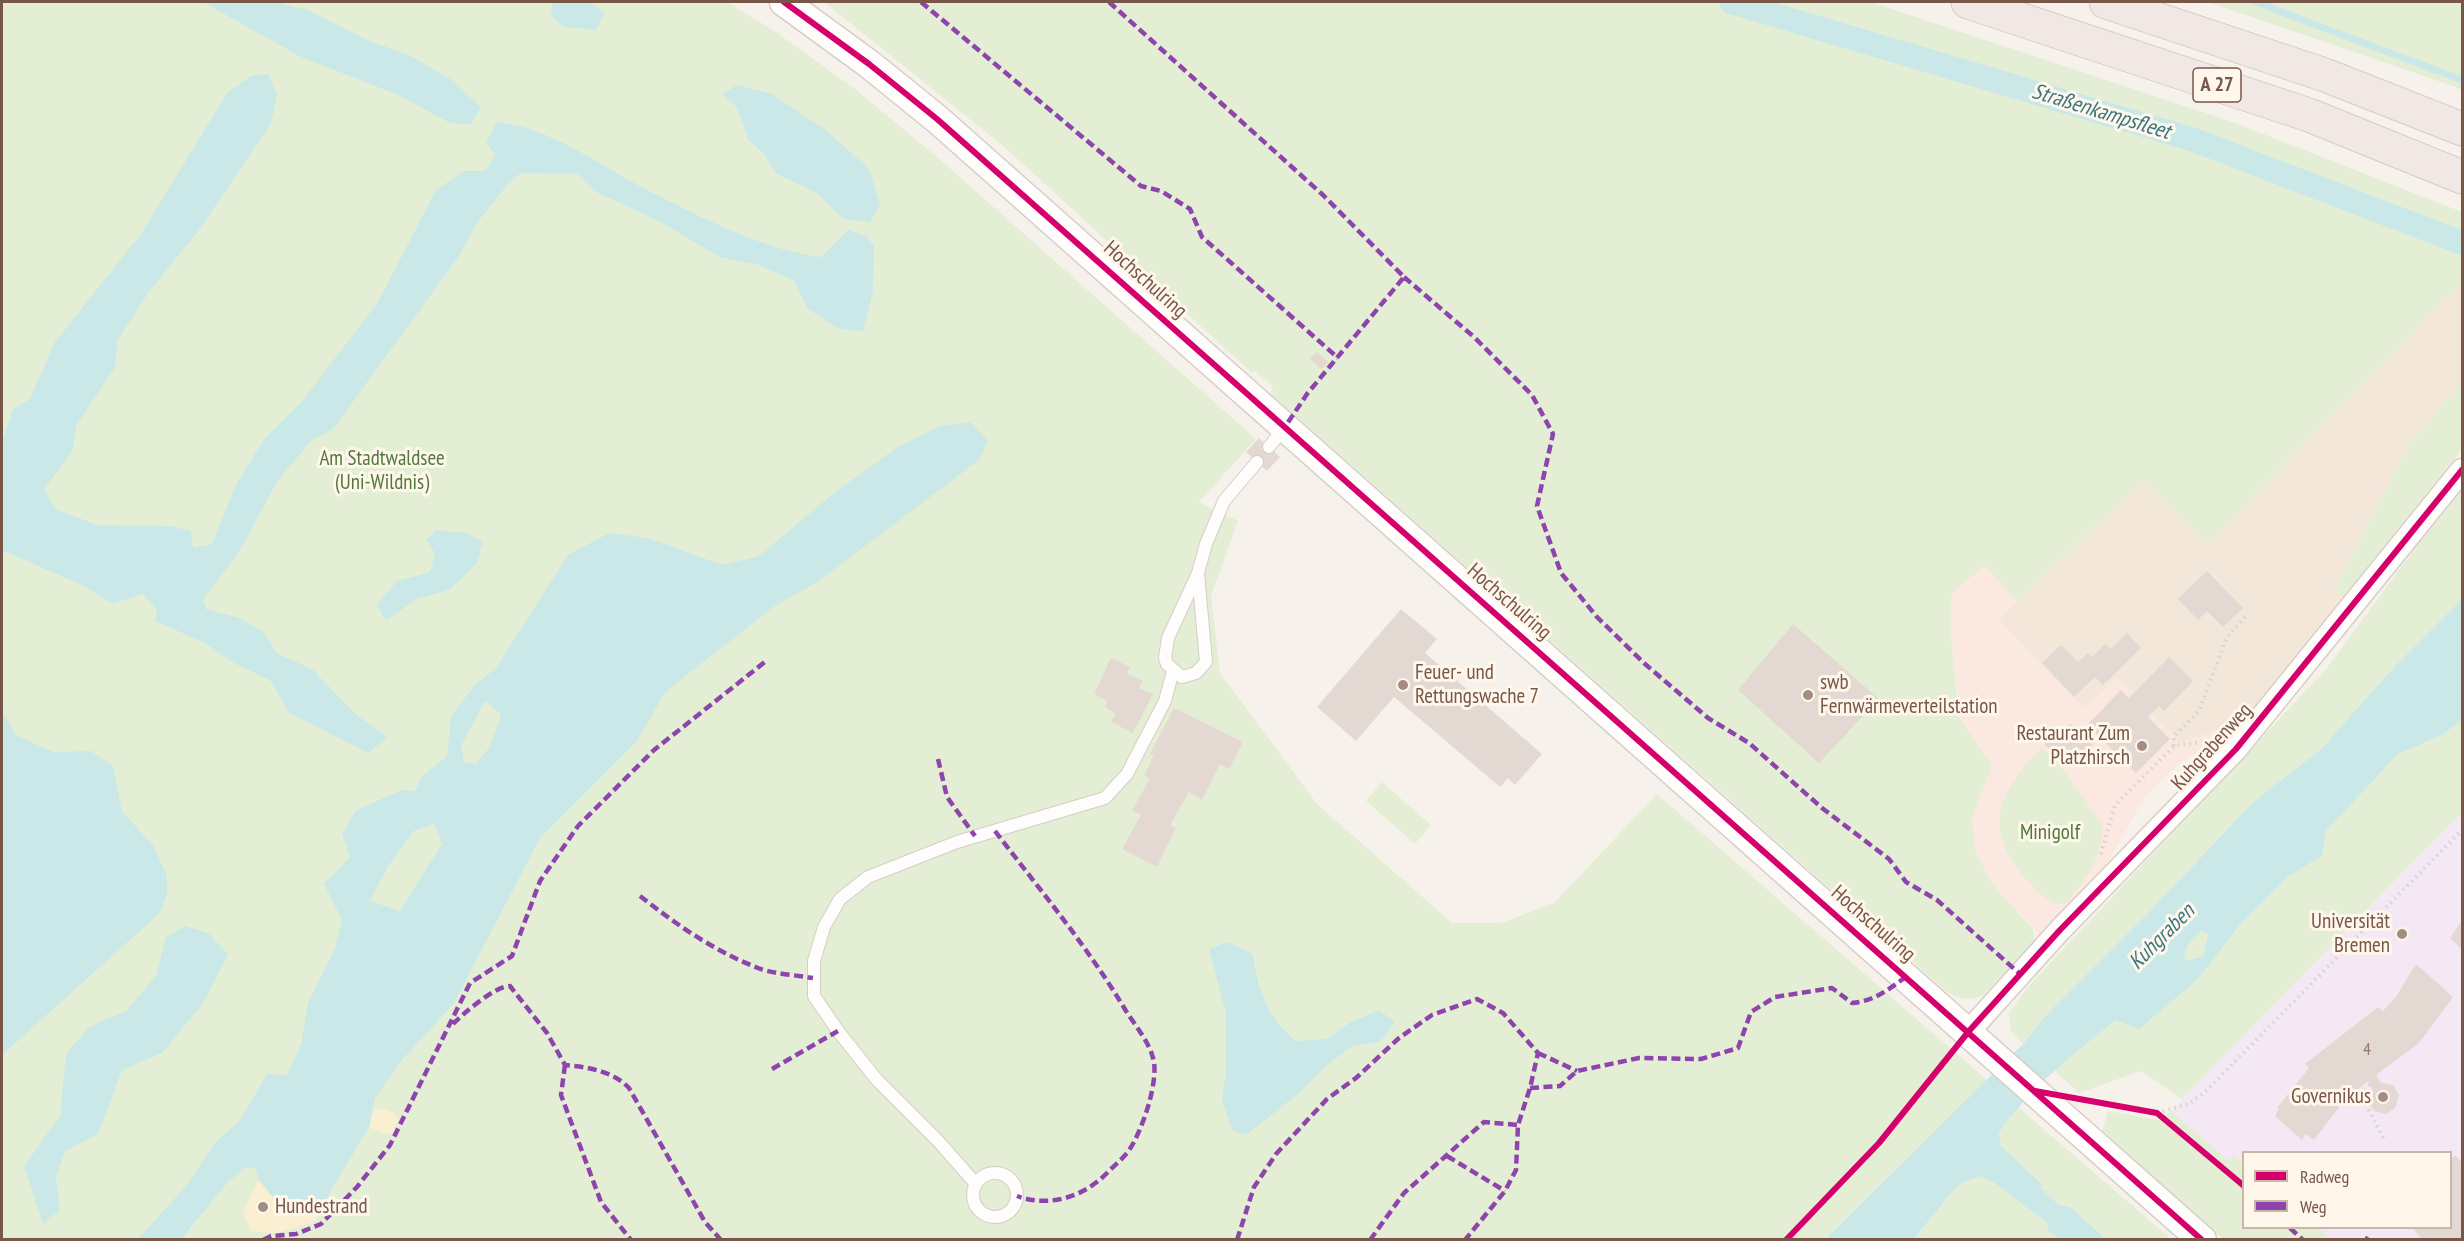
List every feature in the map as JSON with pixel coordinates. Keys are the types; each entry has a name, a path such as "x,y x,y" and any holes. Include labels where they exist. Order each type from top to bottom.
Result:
{"highway":[{"name":"A 27","path":"1968,2 2309,115 2463,177"},
{"name":"A 27","path":"2106,2 2325,75 2463,129"}],"street":[{"name":"Hochschulring","path":"784,2 869,64 937,119 1277,437 1969,1031 2202,1239"},
{"name":"Kuhgrabenweg","path":"1969,1031 2060,930 2236,748 2463,470"}],"lane":[{"path":"1198,573 1206,662 1196,673 1182,677 1173,671 1165,658 1168,638 1198,573 1206,544 1224,501 1257,462"},
{"path":"976,1184 939,1142 877,1080 814,996 814,962 824,927 840,899 868,877 957,842 1105,798 1127,774 1165,701 1173,671"}],"path":[{"path":"2174,746 2174,736 2199,711 2227,637 2245,617"},
{"path":"2099,858 2115,805 2174,746 2215,740 2225,741 2236,748"},
{"path":"2157,1113 2189,1104 2208,1089 2463,830"},
{"path":"2370,1085 2361,1095 2385,1141"}],"shaded area":[{"path":"2462,281 2462,381 2409,444 2334,590 2346,599 2231,742 2224,729 2180,743 2117,678 2085,709 1998,620 2143,481 2208,544"},
{"path":"1985,564 2017,602 1999,620 2085,709 2117,678 2180,743 2224,729 2231,742 2180,762 2145,797 2099,877 2041,936 1992,883 1975,849 1972,819 1992,765 1960,717 1950,623 1952,593"},
{"name":"Universität Bremen","path":"2462,812 2462,1239 2318,1239 2306,1229 2452,1229 2452,1151 2242,1151 2242,1173 2171,1111"}],"green space":[{"name":"Am Stadtwaldsee (Uni-Wildnis)","path":"2,2 552,2 552,15 605,13 590,2 727,2 773,30 855,89 937,157 1256,439 1199,502 1238,521 1211,596 1220,673 1317,804 1452,923 1501,923 1554,903 1657,794 1987,1080 1824,1239 2,1240","holes":["737,107 835,211 818,194 777,174 763,153 748,140"]},
{"path":"824,2 1871,2 2230,121 2462,212 2462,281 2208,544 2143,481 2017,602 1985,565 1952,593 1950,623 1959,717 1992,765 1972,819 1975,849 1992,883 2033,929 2034,943 1983,995 1965,999 1947,992 1270,393 1273,387 1255,371 1252,373 1002,145"},
{"path":"2208,2 2462,2 2462,90 2447,84"},
{"path":"2462,381 2462,449 2346,599 2334,591 2409,444"},
{"path":"2462,491 2462,599 2395,666 2321,749 2253,802 2152,909 2048,1013 2023,1044 2011,1031 2009,1013 2026,989 2327,668 2422,539"},
{"path":"2462,720 2462,812 2182,1099 2141,1071 2079,1093 2053,1069 2116,1020 2198,979 2240,925 2289,876 2322,856 2326,831 2398,753 2442,735"},
{"name":"Minigolf","path":"2042,747 2063,769 2103,826 2099,849 2091,869 2065,904 2054,903 2040,894 2032,885 2013,862 2004,844 2000,827 2000,811 2014,780"},
{"path":"1382,782 1431,825 1415,844 1366,801"},
{"path":"2202,931 2209,935 2203,956 2186,961 2184,954 2191,940"},
{"path":"2018,1107 2171,1239 2106,1239 2070,1207 2059,1205 2041,1188 2041,1183 2001,1146 1999,1133"},
{"path":"2108,1111 2158,1120 2171,1111 2229,1161 2234,1155 2242,1162 2242,1229 2319,1229 2332,1239 2223,1239 2102,1132"},
{"path":"1980,1176 1993,1182 2047,1223 2048,1230 2058,1239 1914,1240 1958,1185"}],"sand":[{"path":"373,1109 385,1109 395,1113 398,1121 392,1133 383,1133 369,1127"},
{"name":"Hundestrand","path":"259,1180 282,1209 302,1212 317,1205 316,1221 277,1233 250,1231 243,1212"}],"water":[{"path":"203,2 276,2 307,10 367,40 411,56 450,79 481,107 470,124 450,123 398,95 299,56"},
{"path":"552,2 590,2 605,13 596,30 563,27 551,15"},
{"path":"268,74 277,95 271,124 199,230 148,293 118,340 115,367 77,424 72,452 44,489 56,509 97,525 170,526 191,531 193,548 212,544 237,483 265,438 304,399 378,302 436,190 464,171 486,171 495,154 486,142 497,122 517,125 553,138 680,207 752,239 776,247 821,257 848,230 866,236 874,246 873,291 863,332 837,328 807,308 794,281 759,265 720,257 657,220 594,191 577,174 521,173 509,183 479,220 457,259 333,429 312,440 278,480 239,552 203,599 206,609 239,618 262,631 278,654 312,669 355,714 388,737 368,753 289,713 271,681 234,663 205,643 155,621 157,609 143,594 112,604 86,587 2,550 2,443 13,409 30,399 55,342 141,234 227,93 251,76"},
{"path":"737,85 770,93 827,131 869,169 880,204 870,222 843,219 818,194 777,174 763,153 748,140 737,107 722,94"},
{"path":"970,422 988,441 979,460 817,582 775,606 665,692 637,741 540,838 454,1003 403,1059 375,1098 369,1127 326,1199 302,1212 282,1209 259,1180 255,1168 246,1167 228,1182 181,1239 138,1239 187,1185 215,1143 241,1119 267,1074 287,1075 301,1044 308,1003 335,948 342,920 324,884 350,857 342,834 356,810 402,790 415,791 422,776 447,756 451,716 475,685 496,668 568,555 609,533 648,538 722,565 759,556 834,493 899,446 941,426","holes":["485,701 501,714 490,747 476,764 464,762 461,746","434,824 442,844 400,911 370,901 387,868 414,831"]},
{"path":"436,530 465,533 483,541 477,563 449,590 416,599 386,621 377,605 397,581 430,572 435,554 427,540"},
{"name":"Kuhgraben","path":"2462,599 2462,720 2442,735 2398,754 2326,831 2322,856 2289,876 2240,925 2198,979 2139,1029 2116,1020 2038,1086 1999,1133 2001,1146 2042,1184 2041,1188 2059,1205 2070,1207 2106,1239 2058,1239 2048,1230 2047,1223 1993,1182 1980,1176 1958,1185 1914,1239 1824,1240 2023,1044 2048,1013 2152,909 2253,802 2321,749 2395,666","holes":["2202,931 2208,935 2203,956 2186,961 2184,954 2191,940"]},
{"path":"2,714 7,718 15,735 54,752 91,751 113,766 122,811 154,847 167,876 167,893 161,912 2,1055"},
{"path":"185,926 208,933 228,954 204,1002 162,1053 122,1070 98,1134 65,1151 56,1177 60,1210 43,1224 24,1166 60,1116 66,1054 89,1027 126,1011 156,976 166,937"},
{"path":"1228,942 1253,954 1265,1002 1277,1022 1295,1041 1327,1039 1351,1022 1379,1010 1395,1022 1380,1042 1352,1046 1324,1067 1303,1090 1246,1135 1232,1130 1222,1100 1226,1072 1226,1013 1209,949"}],"building":[{"path":"1317,352 1328,362 1321,369 1310,359"},
{"path":"1259,438 1280,457 1267,471 1246,452"},
{"path":"2207,571 2243,608 2223,627 2207,611 2198,620 2178,599"},
{"path":"1401,609 1437,639 1425,653 1542,754 1515,785 1508,778 1500,787 1394,697 1356,741 1317,707"},
{"name":"swb Fernwärmeverteilstation","path":"1793,624 1879,699 1819,763 1738,690"},
{"path":"2127,633 2141,648 2103,685 2095,677 2074,697 2042,663 2061,645 2078,662 2088,653 2092,657 2105,644 2111,649"},
{"path":"2169,657 2193,681 2164,711 2159,706 2148,717 2170,739 2136,773 2087,725 2121,690 2129,698"},
{"path":"1111,658 1130,667 1127,673 1143,681 1139,688 1153,694 1133,733 1111,722 1116,714 1105,707 1107,701 1094,694"},
{"path":"1174,708 1243,742 1229,769 1220,764 1202,800 1189,792 1170,825 1176,828 1157,867 1122,849 1141,815 1132,810 1150,779 1144,775 1154,756 1150,754"},
{"path":"2070,724 2093,745 2079,760 2068,749 2058,758 2044,744"},
{"path":"2462,921 2462,949 2450,938"},
{"path":"2416,964 2453,997 2419,1043 2376,1075 2381,1083 2393,1085 2399,1095 2395,1108 2386,1114 2374,1111 2368,1101 2372,1088 2368,1081 2343,1102 2314,1140 2305,1134 2302,1140 2275,1116 2279,1109 2277,1108 2309,1068 2305,1064 2378,1007 2383,1011 2396,997"},
{"path":"2455,1155 2462,1162 2462,1240 2422,1240 2414,1229 2452,1229 2452,1158"}],"waterway":[{"name":"Straßenkampsfleet","path":"1731,2 2194,140 2462,243"},
{"path":"2255,2 2462,80"}],"marked path":[{"path":"921,2 1141,186 1161,191 1190,209 1202,237 1338,358"},
{"path":"1109,2 1323,195 1404,277 1307,394 1285,427"},
{"path":"1404,277 1474,337 1532,395 1553,434 1537,506 1561,573 1597,617 1645,664 1708,718 1749,743 1822,808 1889,859 1906,882 1937,900 2020,974"},
{"path":"263,1240 271,1236 296,1234 321,1224 357,1187 390,1145 470,983 512,956 540,881 578,826 654,750 766,661"},
{"path":"938,759 947,797 975,836"},
{"path":"995,831 1096,964 1145,1040 1153,1058 1154,1068 1152,1093 1138,1134 1127,1153 1099,1181 1066,1198 1041,1201 1017,1196"},
{"path":"640,896 696,936 726,954 771,972 813,978"},
{"path":"1530,1088 1560,1086 1577,1071 1639,1058 1701,1059 1738,1048 1751,1012 1775,997 1832,988 1852,1003 1860,1002 1881,994 1907,976"},
{"path":"453,1024 488,995 510,986 547,1033 565,1065 608,1074 629,1088 705,1222 721,1240"},
{"path":"1237,1240 1254,1187 1276,1154 1327,1099 1356,1078 1399,1038 1432,1015 1477,999 1503,1013 1538,1053 1518,1125 1516,1170 1505,1191 1465,1240"},
{"path":"772,1069 838,1031"},
{"path":"1538,1053 1577,1071"},
{"path":"565,1065 561,1095 601,1202 631,1240"},
{"path":"1370,1240 1404,1193 1484,1122 1518,1125"},
{"path":"1447,1156 1505,1191"},
{"path":"2291,1229 2303,1240"}],"cycle path":[{"path":"784,2 869,64 937,119 2202,1240"},
{"path":"1786,1240 1879,1143 1969,1031 2060,930 2236,749 2462,470"},
{"path":"2035,1091 2157,1113 2242,1184"}],"place":[{"name":"Feuer- und Rettungswache 7","path":"1403,685"},
{"name":"swb Fernwärmeverteilstation","path":"1808,695"},
{"name":"Restaurant Zum Platzhirsch","path":"2142,746"},
{"name":"Universität Bremen","path":"2402,934"},
{"name":"Governikus","path":"2383,1097"},
{"name":"Hundestrand","path":"263,1207"}]}
